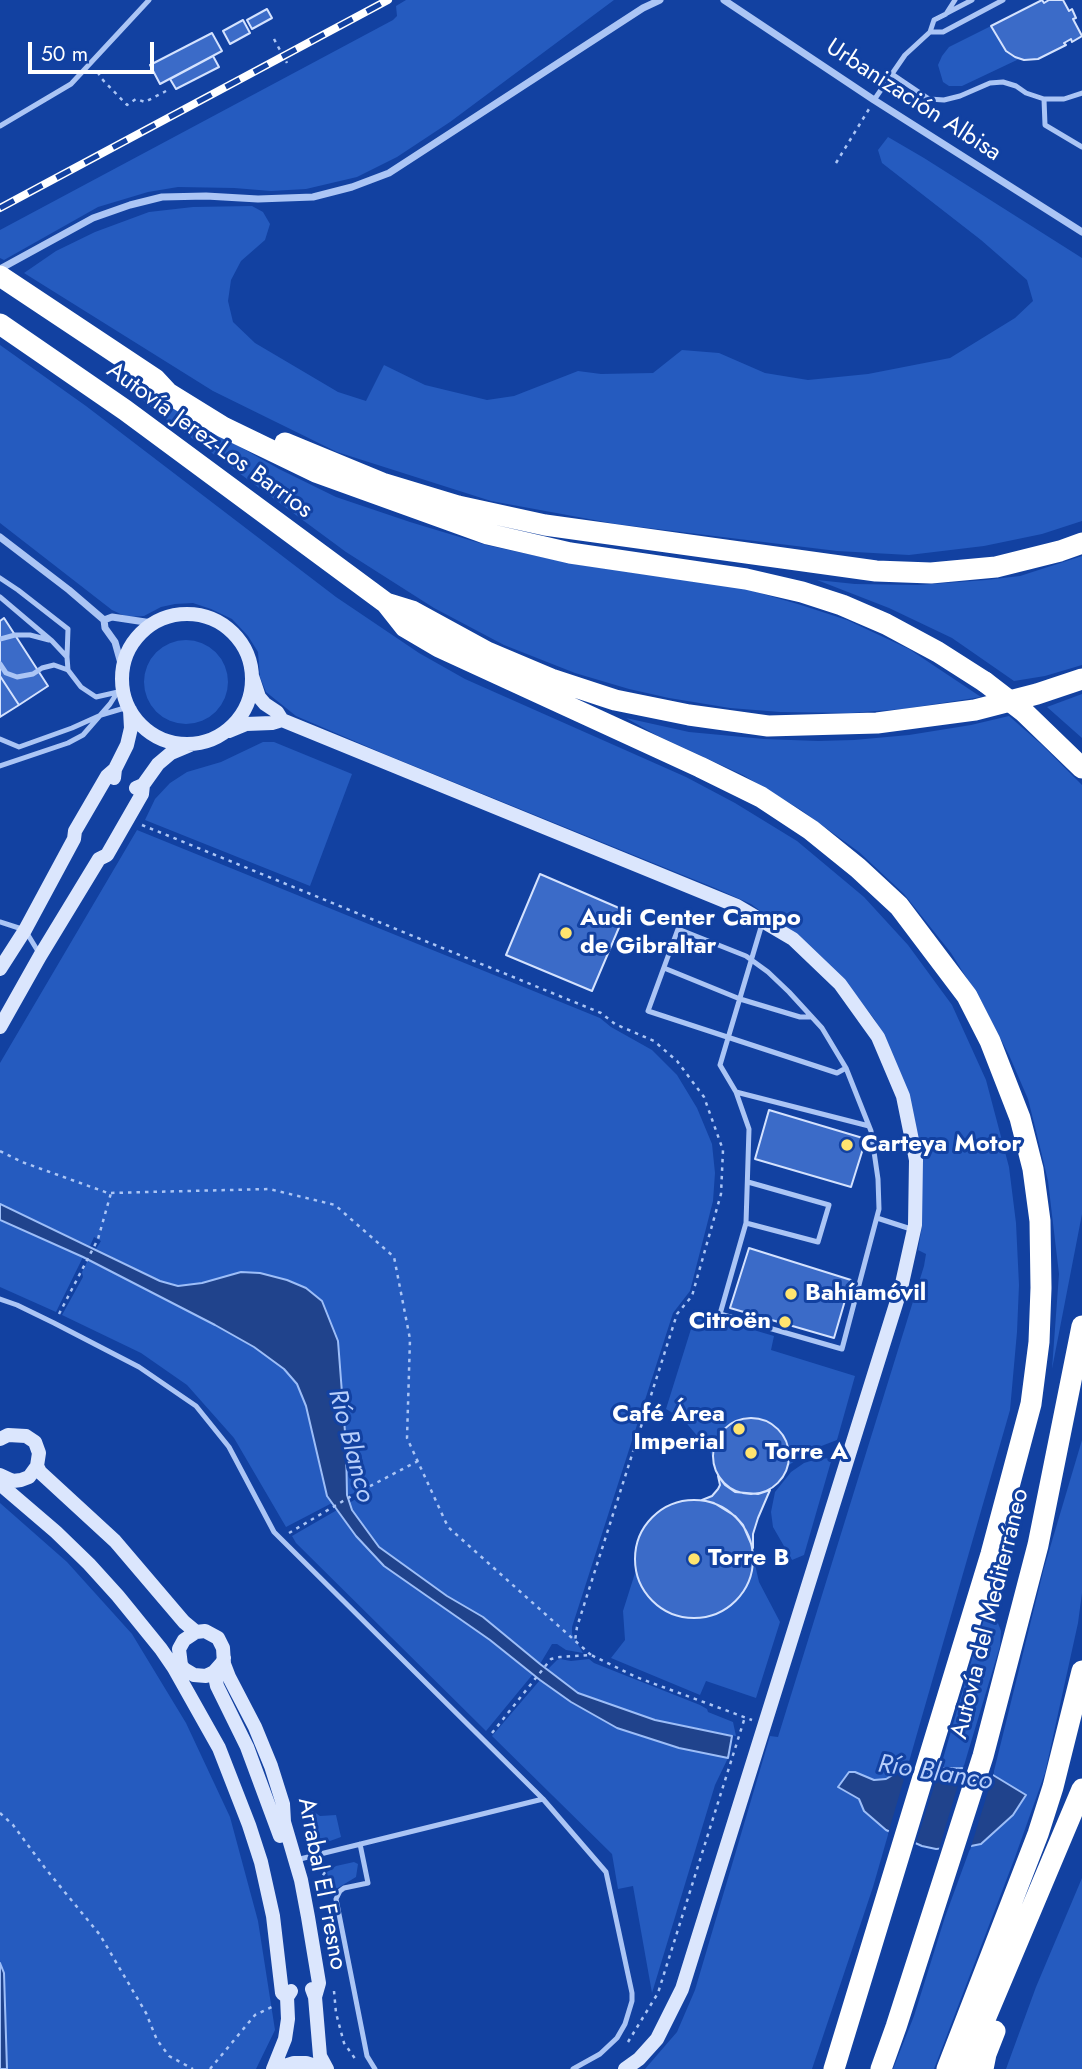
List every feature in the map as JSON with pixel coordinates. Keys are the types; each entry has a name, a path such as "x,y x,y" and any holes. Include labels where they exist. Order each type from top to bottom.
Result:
{"highway":[{"name":"Autovía Jerez-Los Barrios","path":"0,276 155,379"},
{"name":"Autovía Jerez-Los Barrios","path":"0,324 125,410 386,603"},
{"path":"155,379 173,382 271,438 382,483 458,506 545,525 876,572 931,573 996,567 1082,543"},
{"path":"155,379 168,393 223,427 316,472 499,536 570,553 746,579 842,605 938,652 985,682 1024,712 1082,768"},
{"path":"386,603 412,611 487,652 551,679 615,700 689,715 768,726 877,723 975,710 1082,679"},
{"path":"386,603 405,626 439,647 761,797 811,830 858,868 899,906 967,996 990,1041 1020,1118 1040,1221 1039,1342 1031,1404 991,1554 834,2069"},
{"name":"Autovía del Mediterráneo","path":"881,2069 983,1756 1038,1545 1082,1326"},
{"path":"947,2069 1038,1834 1053,1787 1082,1671"},
{"path":"964,2069 1082,1789"},
{"path":"983,2069 986,2054 1059,1878 1060,1840"},
{"path":"819,2069 831,2032 869,1949"}],"street":[{"path":"0,269 93,218 162,197 313,197 352,187 389,173 643,8 660,0"},
{"name":"Urbanización Albisa","path":"724,0 874,100 1082,232"},
{"path":"0,537 104,620 104,628 114,642 122,667"},
{"path":"196,743 169,741 156,736 145,728 129,708 120,689 122,667 133,642 152,623 165,617 192,614 218,621 246,650 259,697 277,712 282,720 737,906 793,939 840,984 878,1037 903,1097 916,1160 914,1230 901,1288 682,1989 657,2039 639,2059 625,2069"},
{"path":"104,620 112,617 152,623"},
{"path":"221,734 232,726 247,703 252,677"},
{"path":"0,968 25,930 74,839 75,831 107,776 115,769 127,745 131,728 129,708"},
{"path":"99,859 98,852 134,789 142,785 158,764 171,753 246,724 282,720"},
{"path":"1,1022 99,859 107,855 142,794 142,785"},
{"path":"0,1475 17,1480 29,1477 37,1466 39,1453 31,1438 17,1434 1,1438"},
{"name":"Arrabal El Fresno","path":"37,1466 40,1472 115,1541 184,1622 196,1632 205,1631 215,1635 221,1643 229,1677 255,1727 283,1804 284,1822 296,1860 314,1951 319,1983 315,1997"},
{"path":"17,1480 24,1496 57,1522 136,1604 179,1658 184,1669 194,1675 206,1676 214,1672 224,1658"},
{"path":"0,1483 57,1532 103,1580 161,1649 219,1748 261,1862 272,1916 282,1993 287,2000 285,2039 274,2069"},
{"path":"179,1658 180,1644 196,1632"},
{"name":"Arrabal El Fresno","path":"214,1672 217,1686 247,1747 284,1847 299,1910 310,1984 315,1997"},
{"path":"194,1675 196,1689 228,1752 260,1830 284,1924 291,1993 287,2000"},
{"path":"315,1997 320,2056 326,2069"},
{"path":"274,2069 294,2063 306,2063 326,2069"}],"lane":[{"path":"0,126 71,83 149,0"},
{"path":"946,14 955,0"},
{"path":"874,100 905,55 930,32 934,20 972,0"},
{"path":"930,32 943,32 1003,0"},
{"path":"892,74 929,99 944,100 990,83 1003,82 1044,99 1064,99 1082,93"},
{"path":"1044,99 1045,125 1082,148"},
{"path":"0,578 68,629 68,670"},
{"path":"0,597 67,657"},
{"path":"0,639 30,635 52,641"},
{"path":"0,664 6,673 17,677 54,665 68,670 81,687 96,697 120,689"},
{"path":"0,766 83,735 120,689"},
{"path":"0,738 19,747 101,715 129,708"},
{"path":"763,921 751,960 729,1037 720,1065 736,1092 749,1129 746,1223 720,1314 842,1349 879,1209 878,1179 869,1126 846,1068 822,1028 812,1017 768,972 751,960 746,956 678,929 648,1011 729,1037 837,1073 846,1068"},
{"path":"0,922 25,930 40,956"},
{"path":"664,968 740,999 800,1017 812,1017"},
{"path":"736,1092 869,1126"},
{"path":"746,1223 818,1242 829,1205 748,1182"},
{"path":"877,1218 914,1230"},
{"path":"0,1299 54,1323 139,1367 196,1406 229,1447 270,1526 543,1799 606,1872 632,1993 629,2013 617,2038 606,2049 573,2069"},
{"path":"296,1860 543,1799"},
{"path":"360,1844 368,1883 344,1888 336,1899 368,2056 375,2069"}],"path":[{"path":"274,39 287,63"},
{"path":"93,59 100,77 127,105 136,99 145,102 166,91"},
{"path":"836,163 874,100"},
{"path":"128,819 601,1013 615,1024 654,1041 677,1061 704,1097 723,1150 721,1194 692,1296 677,1314 585,1600 575,1641"},
{"path":"0,1151 22,1163 111,1192 269,1189 335,1205 394,1257 410,1339 407,1438 449,1527 592,1656 636,1676 764,1724"},
{"path":"54,1323 98,1238 111,1192"},
{"path":"281,1538 418,1461"},
{"path":"486,1741 551,1659 592,1656"},
{"path":"621,2048 631,2041 658,1993 745,1717"},
{"path":"0,1813 13,1825 100,1935 169,2056 191,2068"},
{"path":"210,2069 255,2015 287,2000"}],"shaded area":[{"path":"406,0 614,0 450,122 397,157 357,177 306,189 271,191 178,187 148,192 98,207 4,260 0,258 0,230 393,20 397,16 396,6"},
{"path":"991,26 1006,51 1019,59 962,86 949,86 943,82 938,65 949,47"},
{"path":"888,137 1082,258 1082,521 1042,534 984,546 909,555 837,551 616,524 491,501 337,452 213,391 24,273 56,251 95,232 149,212 193,207 252,206 263,212 270,224 265,240 241,261 231,280 228,301 233,322 255,343 338,392 366,401 384,365 425,385 487,400 514,396 578,371 601,374 653,373 682,350 719,353 765,373 808,380 868,374 950,358 1015,318 1033,301 1027,280 981,240 882,163 878,150"},
{"path":"0,345 86,406 336,597 419,653 465,679 686,777 797,841 864,897 908,945 952,1005 986,1080 1009,1167 1016,1223 1019,1285 1010,1410 873,1887 812,2069 645,2069 677,2032 695,1990 770,1736 778,1737 924,1266 926,1254 918,1250 922,1226 921,1157 887,1046 875,1020 846,982 815,952 751,904 296,716 266,692 260,677 258,652 232,619 193,603 161,607 144,616 127,617 112,610 0,523"},
{"path":"120,371 219,435 336,497 486,545 574,564 746,589 801,605 847,620 909,649 981,697 903,709 850,713 780,712 730,708 669,698 575,673 504,645 434,608 346,552 155,411 134,392"},
{"path":"1082,556 1082,665 1045,676 1014,681 952,638 889,608 817,580 855,584 918,585 986,580 1020,576"},
{"path":"186,640 202,643 216,652 225,666 228,682 225,698 216,712 202,721 186,724 170,721 156,712 147,698 144,682 147,666 156,652 170,643"},
{"path":"1082,694 1082,738 1047,707"},
{"path":"1009,716 1082,785 1082,1214 1052,1369 1059,1274 1048,1181 1039,1143 1028,1099 1009,1055 981,1001 951,953 904,894 859,852 801,810 743,775 658,736 626,718 689,732 818,741 909,735"},
{"path":"263,742 274,742 352,774 310,886 145,820 155,799 170,783 187,772 221,762"},
{"path":"137,830 600,1018 652,1050 677,1075 697,1108 712,1144 715,1173 713,1201 690,1291 673,1313 572,1627 572,1634 583,1653 552,1644 540,1664 483,1617 447,1596 379,1547 349,1503 356,1499 355,1493 347,1495 346,1445 335,1333 322,1301 306,1288 260,1273 241,1272 202,1283 178,1286 161,1281 96,1249 101,1241 94,1237 90,1246 0,1204 0,1063"},
{"path":"0,1220 83,1257 56,1312 0,1287"},
{"path":"88,1260 215,1325 254,1347 284,1369 297,1384 306,1406 322,1478 332,1503 286,1527 234,1438 187,1385 141,1353 62,1315 83,1277 82,1272"},
{"path":"696,1313 774,1336 771,1350 855,1376 837,1440 811,1450 789,1465 789,1449 780,1432 764,1421 745,1417 735,1420 723,1430 713,1448 712,1457 683,1419 666,1409"},
{"path":"1082,1440 1082,1593 1078,1623 1045,1773 934,2069 893,2069 914,2016 971,1846 981,1844 1013,1816 1012,1786 993,1775 1044,1568"},
{"path":"832,1458 804,1555 792,1560 773,1527 771,1512 775,1492 791,1472 804,1463"},
{"path":"0,1503 67,1562 132,1634 186,1723 230,1817 258,1921 275,2030 256,2069 7,2069 4,1973 0,1963"},
{"path":"337,1510 356,1536 533,1674 486,1731 296,1543 292,1536"},
{"path":"1012,1530 1009,1566 995,1615 1001,1631 1000,1646 963,1769 940,1769 976,1645"},
{"path":"754,1560 759,1582 780,1622 756,1698 706,1681 700,1695 611,1658 625,1640 623,1611 636,1570 654,1602 675,1614 699,1618 723,1611 742,1595 748,1584"},
{"path":"560,1659 589,1659 700,1705 708,1712 733,1722 736,1736 654,1720 578,1693 547,1670"},
{"path":"540,1680 571,1702 617,1728 679,1748 728,1758 715,1785 652,1993 633,1886 618,1889 612,1854 492,1736"},
{"path":"307,1807 320,1816 336,1815 341,1837 330,1841 316,1837"},
{"path":"354,1862 358,1864 356,1877 331,1892 327,1872 336,1866"},
{"path":"1082,1878 1082,2069 1006,2069 1036,1987"}],"water":[{"path":"0,1204 160,1281 178,1286 202,1283 241,1272 260,1273 306,1288 322,1301 338,1341 347,1495 352,1510 379,1547 447,1596 483,1617 578,1693 655,1720 732,1736 728,1758 679,1748 617,1728 571,1702 490,1640 384,1566 356,1536 327,1496 306,1406 297,1384 284,1369 254,1347 215,1325 83,1257 0,1220"},
{"name":"Río Blanco","path":"961,1768 993,1775 1026,1795 1013,1815 981,1844 971,1846 936,1849 922,1846 886,1830 864,1811 859,1799 838,1787 849,1772 874,1780 886,1779 903,1769"},
{"path":"0,1963 4,1973 7,2069 0,2069"}],"pier":[{"path":"908,1765 941,1765 915,1846 888,1834"},
{"path":"964,1765 994,1772 970,1850 938,1852"}],"building":[{"path":"1042,0 1044,3 1049,0 1063,0 1069,11 1072,9 1076,18 1073,19 1082,36 1072,42 1071,39 1064,43 1066,45 1038,59 1024,60 1015,57 1006,51 991,26"},
{"path":"267,9 272,18 252,29 247,20"},
{"path":"243,20 250,33 230,44 223,31"},
{"path":"212,33 222,51 160,84 150,65"},
{"path":"213,56 219,67 176,89 170,79"},
{"path":"4,618 48,686 19,705 0,676 0,621"},
{"path":"0,676 19,705 0,717"},
{"name":"Audi Center Campo de Gibraltar","path":"540,874 626,911 592,991 506,955"},
{"path":"769,1110 866,1139 851,1187 755,1159"},
{"name":"Bahíamóvil","path":"749,1248 851,1280 834,1338 730,1308"},
{"name":"Torre A","path":"744,1418 758,1418 772,1424 783,1435 789,1456 786,1471 778,1483 758,1494 744,1494 730,1488 719,1477 713,1463 713,1449 719,1435 730,1424"},
{"path":"718,1476 735,1492 758,1494 770,1490 753,1534 753,1548 743,1525 735,1516 714,1503 702,1500 712,1496 718,1489"},
{"name":"Torre B","path":"694,1500 717,1505 736,1517 748,1536 753,1559 748,1582 736,1601 717,1613 694,1618 671,1613 652,1601 640,1582 635,1559 640,1536 652,1517 671,1505"}],"railway":[{"path":"0,208 388,0"}],"place":[{"name":"Audi Center Campo de Gibraltar","path":"566,933"},
{"name":"Carteya Motor","path":"847,1145"},
{"name":"Bahíamóvil","path":"791,1294"},
{"name":"Citroën","path":"785,1322"},
{"name":"Café Área Imperial","path":"739,1429"},
{"name":"Torre A","path":"751,1453"},
{"name":"Torre B","path":"694,1559"}]}
